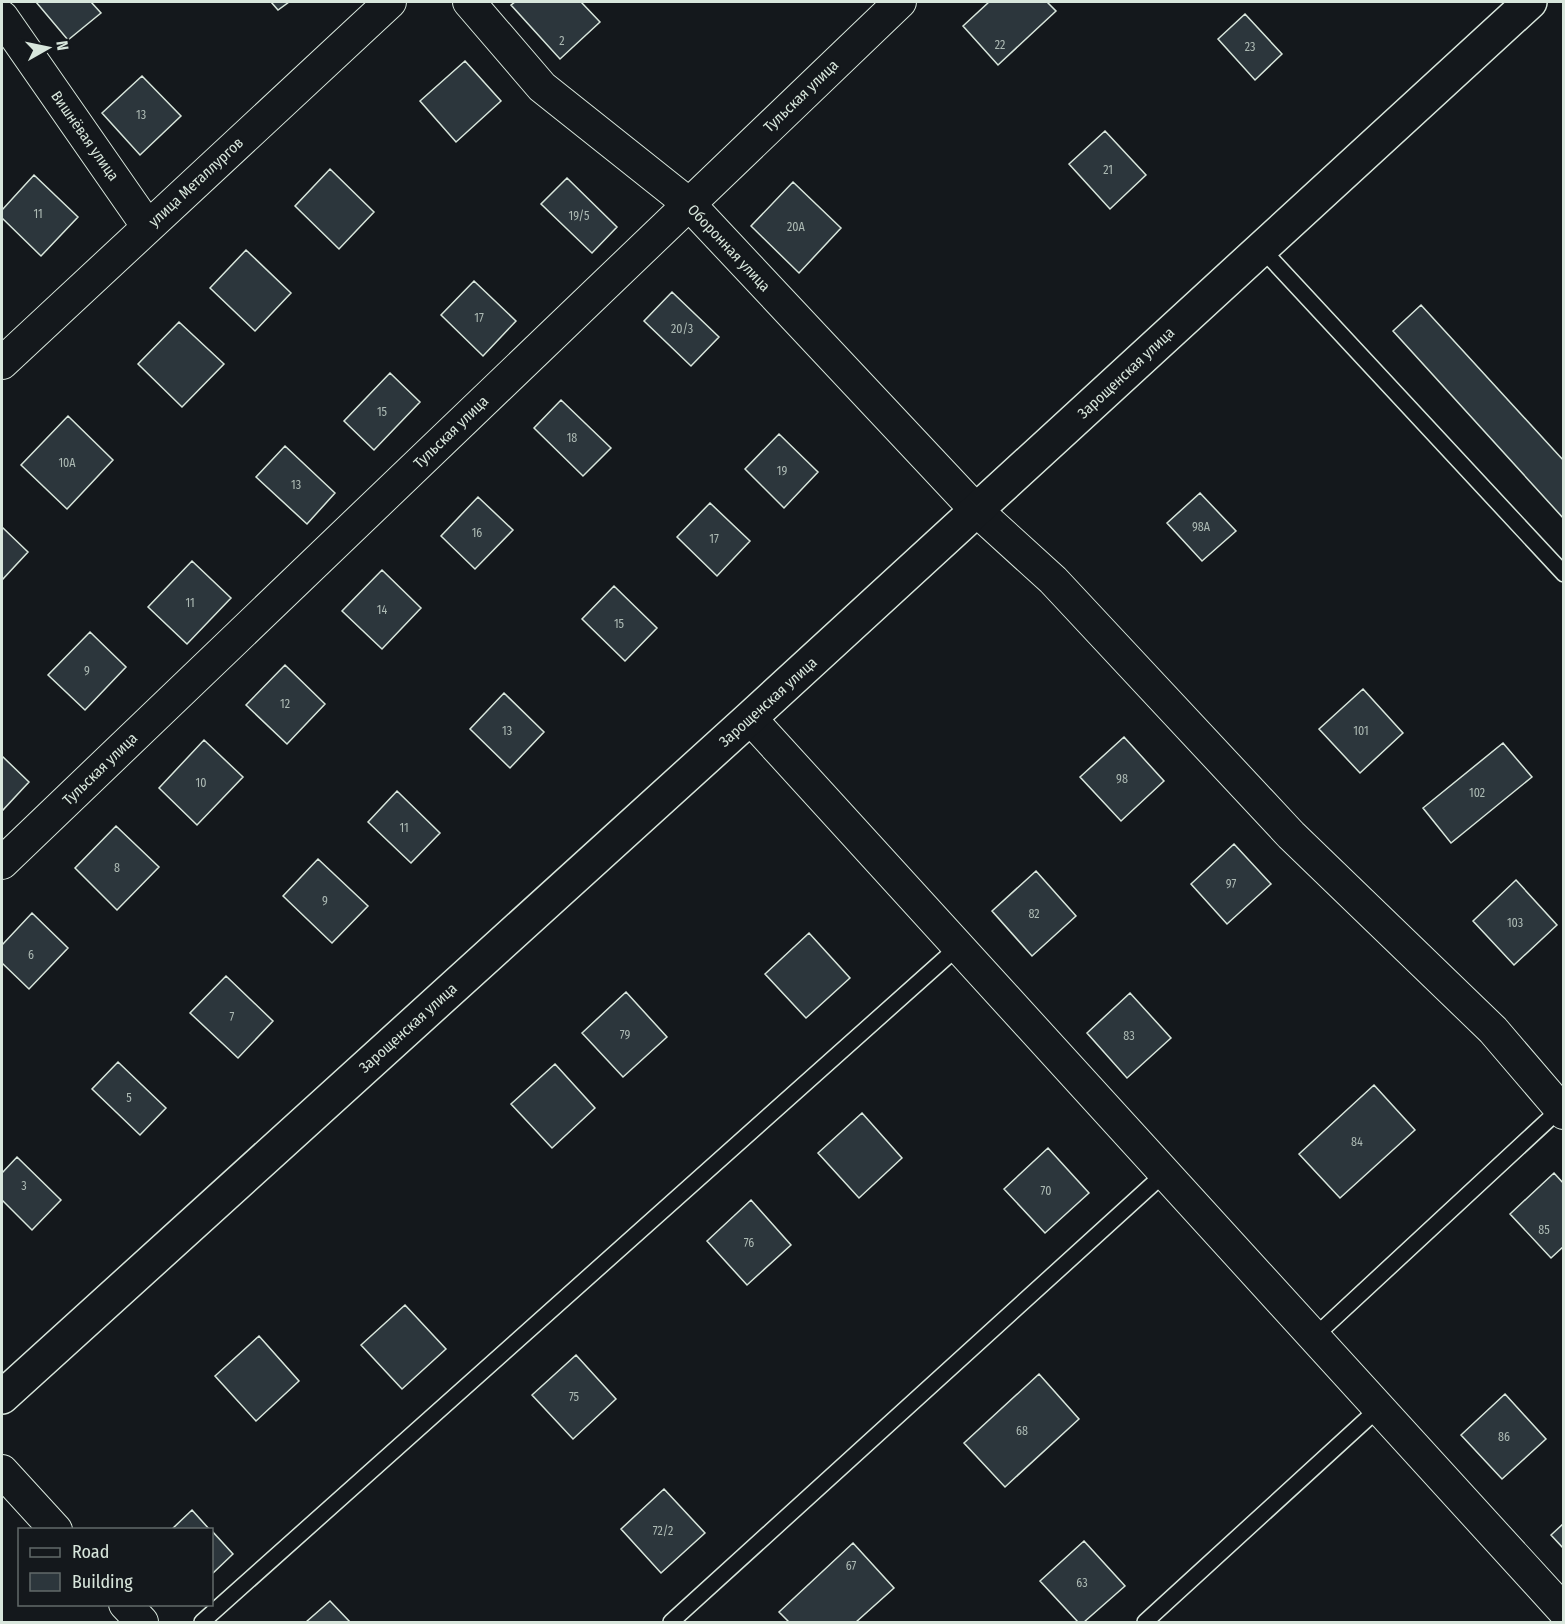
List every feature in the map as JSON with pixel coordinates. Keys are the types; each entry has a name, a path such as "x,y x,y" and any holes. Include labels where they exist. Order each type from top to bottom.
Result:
{"street":[{"name":"улица Металлургов","path":"2,363 390,2"},
{"name":"Оборонная улица","path":"469,2 542,87 689,204 976,510 1053,580 1291,836 1493,1030 1562,1111"},
{"name":"Тульская улица","path":"2,863 900,2"},
{"name":"Зарощенская улица","path":"2,1397 750,718 1530,2"},
{"name":"Вишнёвая улица","path":"2,17 148,227"},
{"path":"750,718 1563,1611"},
{"path":"2,1471 54,1528"},
{"path":"126,1606 142,1623"}],"lane":[{"path":"1261,248 1563,574"},
{"path":"202,1623 959,946"},
{"path":"1314,1337 1562,1111"},
{"path":"671,1623 1165,1173"},
{"path":"1145,1623 1378,1408"}],"building":[{"path":"36,2 91,2 101,13 68,40"},
{"path":"271,2 289,2 278,10"},
{"path":"515,2 581,2 600,22 560,59 511,5"},
{"path":"989,2 1047,2 1056,11 998,65 963,26"},
{"path":"1245,14 1282,54 1255,80 1218,39"},
{"path":"465,61 501,101 456,142 420,101"},
{"path":"142,76 181,116 140,155 102,113"},
{"path":"1105,131 1146,175 1110,209 1069,164"},
{"path":"330,169 374,212 339,249 295,206"},
{"path":"34,175 78,217 41,256 2,218 2,210"},
{"path":"567,178 617,227 592,253 541,204"},
{"path":"793,182 841,228 799,273 751,226"},
{"path":"246,250 291,293 255,331 210,288"},
{"path":"474,281 516,321 483,356 441,315"},
{"path":"672,292 719,337 691,366 644,321"},
{"path":"1421,305 1564,461 1564,519 1393,331"},
{"path":"179,322 224,364 182,407 138,364"},
{"path":"390,373 420,402 374,450 344,421"},
{"path":"561,400 611,448 583,476 534,428"},
{"path":"68,416 113,460 67,509 21,465"},
{"path":"779,434 818,472 784,508 745,469"},
{"path":"285,446 335,493 307,524 256,477"},
{"path":"1200,493 1236,531 1202,561 1167,523"},
{"path":"478,497 513,530 475,569 441,536"},
{"path":"710,503 750,541 717,576 677,537"},
{"path":"2,527 28,552 2,580"},
{"path":"192,561 231,598 187,644 148,607"},
{"path":"382,570 421,608 382,649 342,611"},
{"path":"614,586 657,628 625,661 582,619"},
{"path":"90,632 126,667 85,710 48,675"},
{"path":"285,665 325,704 287,744 246,705"},
{"path":"1363,689 1403,733 1360,773 1319,729"},
{"path":"504,693 544,732 510,768 470,729"},
{"path":"1124,737 1164,781 1121,821 1080,777"},
{"path":"204,740 243,777 197,825 159,788"},
{"path":"1503,743 1532,777 1451,843 1423,808"},
{"path":"2,756 29,782 2,811"},
{"path":"397,791 440,833 411,863 368,822"},
{"path":"116,826 159,867 117,910 75,868"},
{"path":"1234,844 1271,884 1227,924 1191,884"},
{"path":"318,859 368,906 332,943 283,896"},
{"path":"1036,871 1076,916 1032,956 992,911"},
{"path":"1516,880 1557,925 1514,965 1473,921"},
{"path":"32,913 68,948 29,989 2,963 2,945"},
{"path":"809,933 850,978 806,1018 765,974"},
{"path":"226,976 273,1021 238,1058 190,1013"},
{"path":"626,992 667,1037 623,1077 582,1033"},
{"path":"1130,993 1171,1038 1127,1078 1087,1033"},
{"path":"118,1062 166,1108 140,1135 92,1089"},
{"path":"555,1064 595,1108 552,1148 511,1104"},
{"path":"1374,1085 1415,1130 1340,1198 1299,1154"},
{"path":"862,1113 902,1158 859,1198 818,1153"},
{"path":"1048,1148 1089,1193 1045,1233 1004,1189"},
{"path":"17,1157 61,1200 32,1230 2,1200 2,1173"},
{"path":"1554,1173 1564,1184 1564,1246 1551,1258 1510,1214"},
{"path":"751,1200 791,1245 747,1285 707,1241"},
{"path":"405,1305 446,1349 402,1389 361,1345"},
{"path":"259,1336 299,1381 256,1421 215,1376"},
{"path":"576,1355 616,1399 573,1439 532,1395"},
{"path":"1039,1374 1079,1419 1005,1487 964,1443"},
{"path":"1505,1394 1546,1439 1502,1479 1461,1435"},
{"path":"664,1489 705,1533 661,1573 621,1529"},
{"path":"192,1510 208,1528 173,1528"},
{"path":"1564,1523 1564,1549 1551,1535"},
{"path":"213,1532 233,1554 213,1573"},
{"path":"1084,1541 1125,1586 1084,1622 1078,1622 1040,1581"},
{"path":"853,1543 894,1588 856,1622 789,1622 779,1612"},
{"path":"330,1601 350,1622 306,1622"}]}
